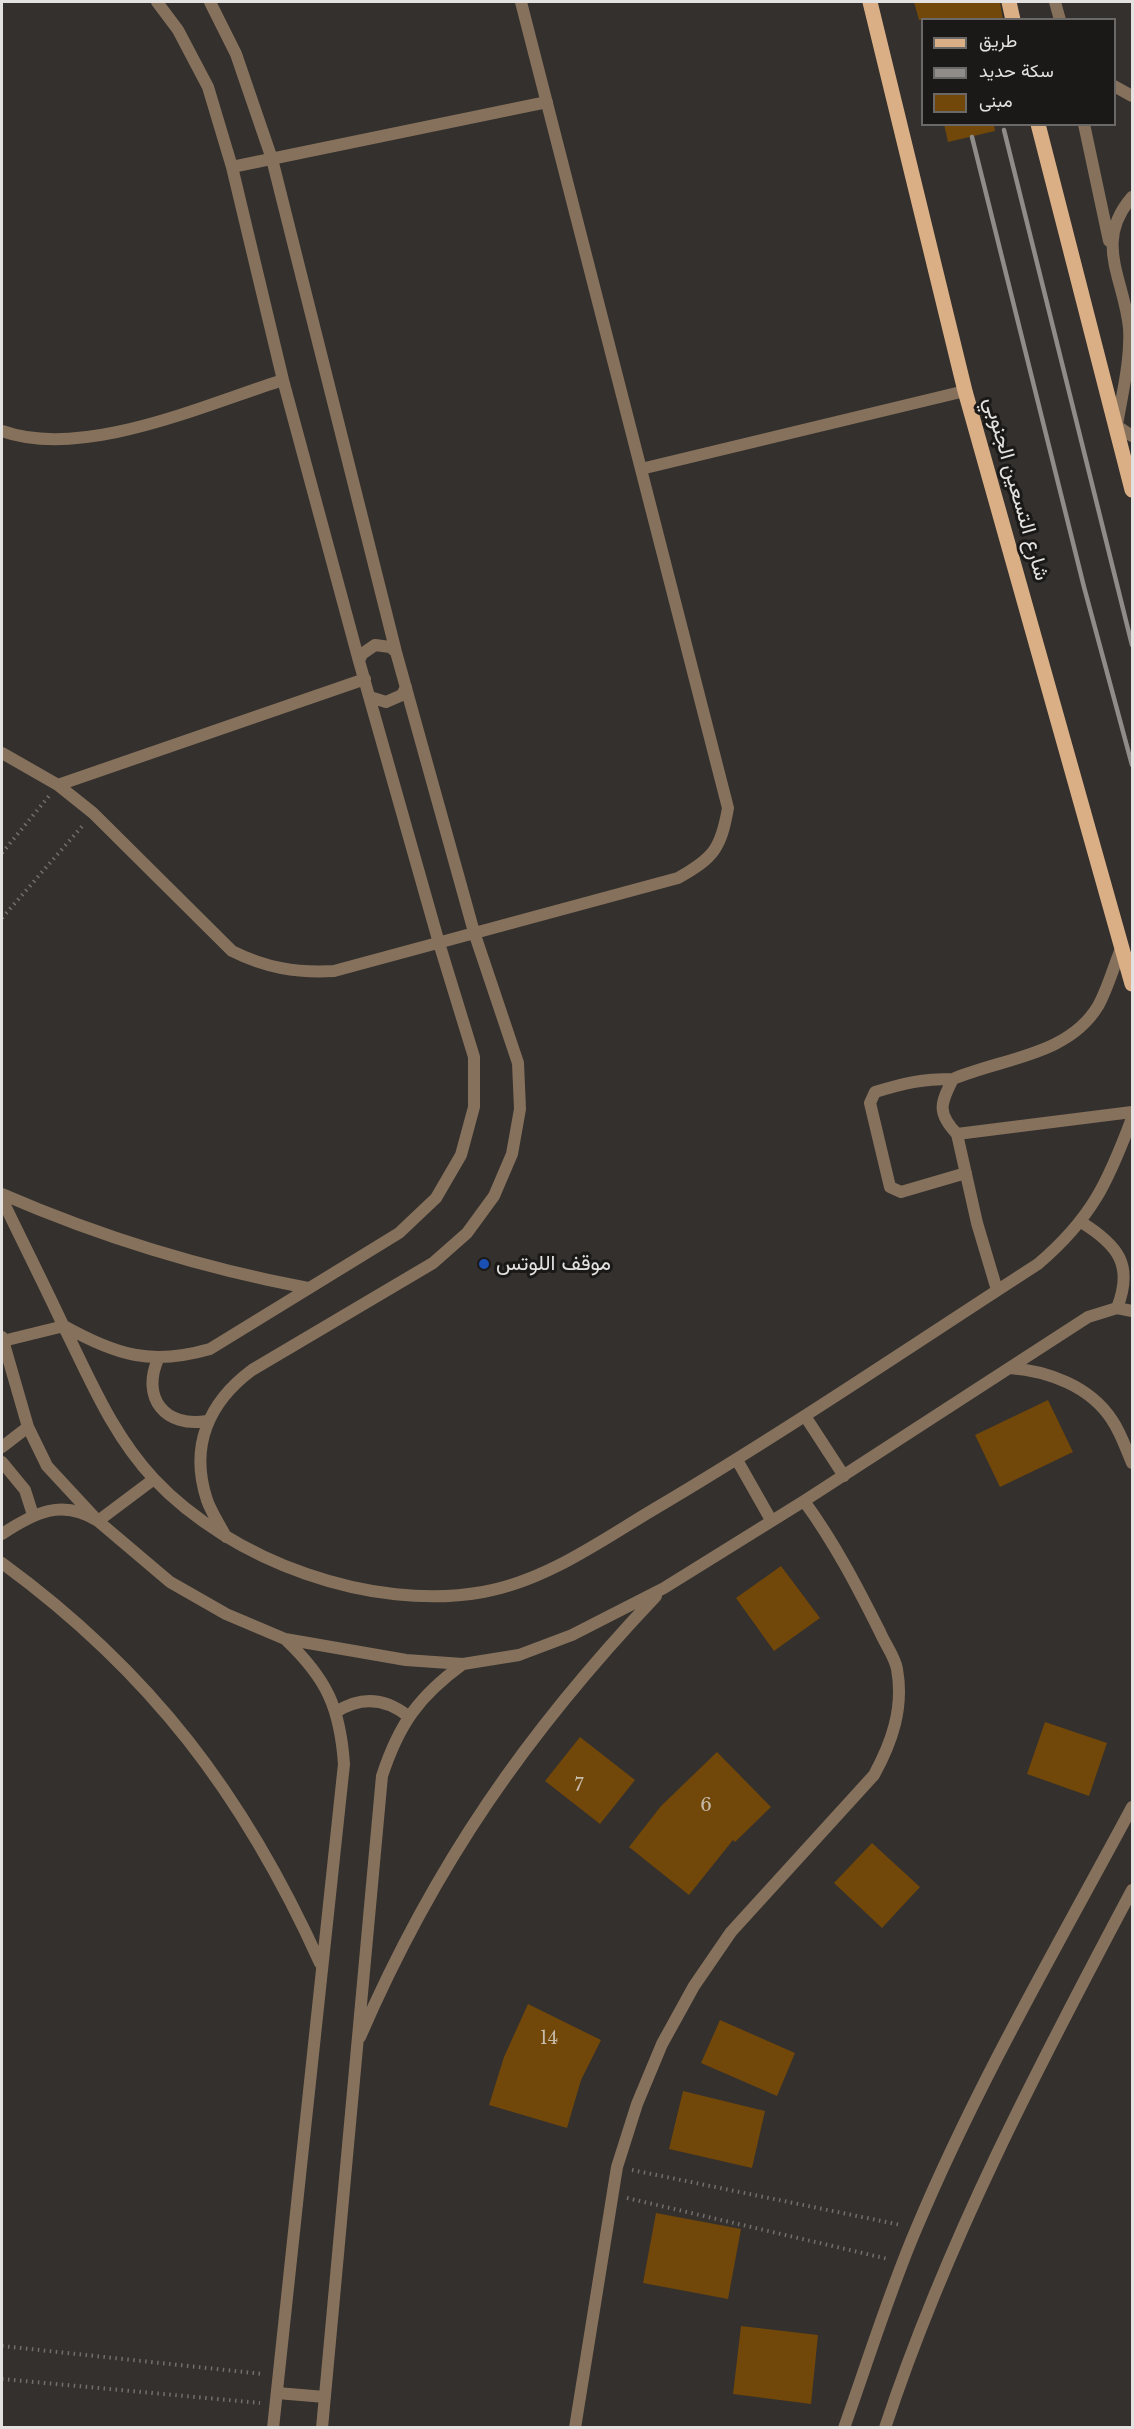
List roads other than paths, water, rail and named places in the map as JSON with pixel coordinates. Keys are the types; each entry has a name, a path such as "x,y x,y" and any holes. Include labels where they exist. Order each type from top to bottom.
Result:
{"main road":[{"name":"شارع التسعين الجنوبي","path":"870,2 965,391 1132,984"},
{"path":"1009,2 1013,18"},
{"path":"1039,126 1132,490"}],"street":[{"path":"157,2 194,58 208,87 232,167 283,380 439,943 474,1057 474,1107 461,1155 435,1198 399,1233 210,1349 185,1356 158,1359 118,1352 99,1345 64,1326 2,1339 28,1427 47,1466 98,1521 170,1582 226,1614 285,1639 406,1660 463,1664 519,1655 572,1635 664,1588 844,1476 1088,1317 1117,1308 1132,1311"},
{"path":"210,2 236,54 272,159 396,652 474,932 518,1063 520,1108 512,1154 494,1196 467,1233 433,1263 252,1370 233,1384 207,1421 200,1461 207,1500 226,1537"},
{"path":"2,753 58,785 93,813 232,951 256,963 298,972 334,971 678,878 705,863 723,838 728,807 521,2"},
{"path":"1055,2 1059,18"},
{"path":"1116,87 1132,96"},
{"path":"232,167 548,102"},
{"path":"1084,126 1129,328 1128,351 1117,426 1132,436"},
{"path":"1110,245 1118,218 1132,197"},
{"path":"2,430 54,439 101,436 283,380"},
{"path":"641,469 965,391"},
{"path":"360,661 362,654 375,645 390,647 396,652"},
{"path":"58,785 365,679"},
{"path":"370,698 387,702 402,695 406,687"},
{"path":"966,1173 901,1192 890,1187 870,1103 875,1092 920,1079 953,1079 976,1069 1038,1052 1073,1036 1098,1006 1122,946"},
{"path":"953,1079 941,1109 945,1121 957,1134 977,1223 998,1290"},
{"path":"957,1134 1132,1112"},
{"path":"2,1197 100,1402 126,1445 154,1479 188,1511 226,1537 271,1559 344,1587 412,1596 484,1592 554,1569 737,1460 1038,1264 1081,1222 1112,1172 1132,1118"},
{"path":"2,1197 99,1234 150,1250 244,1276 308,1288"},
{"path":"1081,1222 1100,1234 1116,1249 1124,1268 1125,1289 1117,1308"},
{"path":"158,1359 152,1380 156,1401 165,1413 178,1420 192,1423 207,1421"},
{"path":"1010,1368 1045,1373 1062,1380 1090,1397 1113,1420 1132,1463"},
{"path":"805,1416 844,1476"},
{"path":"2,1447 28,1427"},
{"path":"737,1460 771,1520"},
{"path":"2,1462 25,1490 33,1515"},
{"path":"98,1521 154,1479"},
{"path":"574,2427 617,2167 649,2074 662,2044 694,1986 738,1924 874,1775 888,1750 896,1723 899,1695 897,1667 853,1577 804,1501"},
{"path":"2,1534 33,1515 56,1508 68,1509 98,1521"},
{"path":"2,1563 88,1632 136,1679 181,1731 222,1785 260,1842 292,1901 321,1963"},
{"path":"355,2049 387,1974 422,1907 501,1780 593,1662 664,1588"},
{"path":"273,2427 344,1764 342,1729 330,1694 311,1664 285,1639"},
{"path":"322,2427 351,2125 355,2049 382,1776 393,1742 408,1716 434,1685 463,1664"},
{"path":"336,1712 346,1706 367,1700 389,1704 408,1716"},
{"path":"844,2427 916,2228 960,2131 1132,1807"},
{"path":"885,2427 932,2304 988,2172 1132,1890"},
{"path":"276,2399 325,2397"}],"railway":[{"path":"1004,130 1132,645"},
{"path":"972,137 1084,587 1132,765"}],"place":[{"name":"موقف اللوتس","path":"484,1264"}]}
